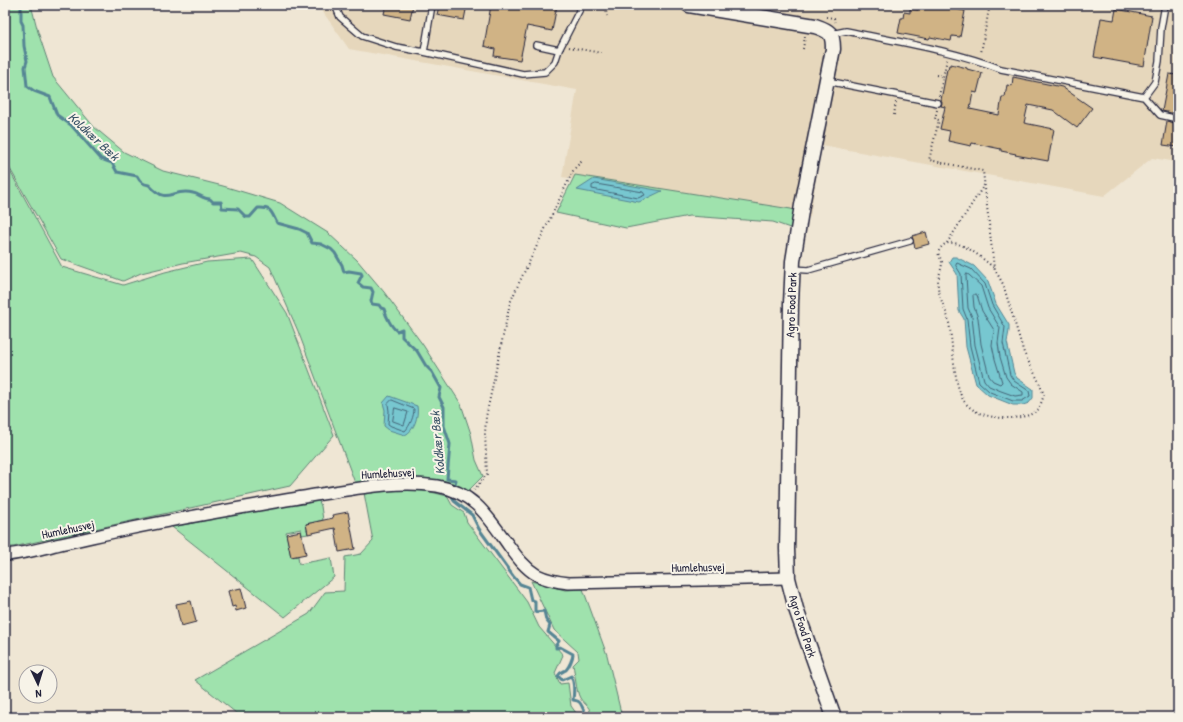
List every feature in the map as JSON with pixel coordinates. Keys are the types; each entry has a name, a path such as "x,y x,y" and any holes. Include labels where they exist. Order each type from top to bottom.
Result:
{"street":[{"path":"689,5 815,26 824,29 831,34"},
{"name":"Agro Food Park","path":"831,34 833,49 802,205 793,269 791,302 787,549 788,578 796,609 834,717"},
{"name":"Humlehusvej","path":"5,555 211,514 361,488 388,485 424,484 448,489 468,498 485,512 517,558 527,568 538,575 553,581 569,583 788,578"}],"lane":[{"path":"335,5 340,17 362,36 396,47 522,74 545,72 555,62 560,48 582,5"},
{"path":"424,52 432,5"},
{"path":"1144,97 1155,82 1159,61 1161,28 1165,5"},
{"path":"831,34 846,31 948,53 980,61 1001,69 1144,97 1160,116 1178,119"},
{"path":"536,45 560,48"},
{"path":"826,81 938,103"},
{"path":"793,269 808,270 910,241"}],"path":[{"path":"602,5 606,10 607,16"},
{"path":"979,5 978,8 989,9 980,61"},
{"path":"560,48 601,53"},
{"path":"948,53 935,119 939,120 929,160 983,171 985,184 994,268 1003,284 1024,353 1044,395 1040,409 1021,417 994,417 982,414 973,410 964,401 956,376 948,318 938,282 942,262 938,253 942,246 947,243 985,184"},
{"path":"936,74 944,76"},
{"path":"894,115 898,95"},
{"path":"468,498 487,474 485,434 486,416 510,303 574,169 583,160"},
{"path":"947,243 958,244 966,247 994,268"}],"shaded area":[{"path":"318,5 1178,5 1178,162 1152,158 1104,196 821,145 810,217 562,177 577,90 349,49"}],"green space":[{"path":"5,5 31,5 53,77 94,127 124,152 163,171 223,186 280,203 328,233 357,260 384,292 423,345 461,404 471,434 476,460 483,476 468,491 445,481 397,477 355,483 298,331 270,267 256,257 241,253 183,263 141,273 123,281 61,259 5,160"},
{"path":"5,162 62,267 123,285 165,272 207,262 252,259 287,313 334,435 290,486 13,547 5,547"},
{"path":"575,175 791,209 795,211 793,223 790,228 773,222 689,216 626,228 556,213"},
{"path":"398,489 427,491 447,496 452,505 464,513 467,522 527,602 539,627 563,655 555,673 560,684 568,683 571,706 579,717 241,717 195,680 309,614 325,592 344,591 345,557 361,554 373,541 364,493"},
{"path":"318,499 321,506 323,520 306,524 308,534 302,535 301,529 286,532 291,557 298,556 299,564 331,558 334,577 285,617 172,527"},
{"path":"531,581 565,590 583,589 607,655 622,717 589,717 589,708 580,698 573,665 579,659 578,652 554,630"}],"water":[{"path":"594,179 662,191 639,202 577,190"},
{"path":"952,257 956,257 974,266 988,281 996,304 1009,325 1007,342 1014,373 1017,378 1033,389 1033,398 1029,403 1023,405 1013,405 988,395 976,384 966,347 964,319 959,311 957,274 949,262"},
{"path":"389,396 417,406 415,423 411,430 405,435 389,430 384,426 385,410 383,403"}],"building":[{"path":"386,5 413,5 410,19 384,14"},
{"path":"439,5 467,5 464,20 437,15"},
{"path":"491,5 557,5 552,31 527,26 520,60 494,56 495,49 484,46"},
{"path":"919,5 941,5 965,11 960,37 952,36 951,41 930,37 929,39 898,33 901,18 903,18 904,12 910,13 910,9 918,10"},
{"path":"1116,9 1152,16 1144,66 1094,57 1101,18 1114,20"},
{"path":"951,64 982,73 977,93 973,92 970,109 999,115 1002,97 1005,97 1007,85 1012,86 1013,77 1062,87 1092,108 1077,128 1053,110 1028,105 1024,123 1054,129 1048,161 1015,155 1016,154 1001,151 1001,149 972,143 971,146 948,141 950,131 940,129 945,107 941,106 941,100 947,69"},
{"path":"1169,74 1178,75 1178,106 1176,114 1162,111"},
{"path":"1167,121 1178,124 1178,147 1163,145"},
{"path":"926,232 929,244 915,248 912,236"},
{"path":"348,512 355,549 339,552 335,528 308,534 306,524 333,518 332,515"},
{"path":"301,531 306,554 291,557 286,534"},
{"path":"241,588 246,608 236,611 235,606 232,607 228,591"},
{"path":"191,601 196,622 181,626 176,604"}],"waterway":[{"name":"Koldkær Bæk","path":"21,5 21,21 23,25 24,46 27,61 25,67 27,86 34,91 50,97 57,115 71,125 101,159 112,163 117,172 137,176 139,180 149,185 161,195 166,196 180,192 195,194 210,199 213,202 221,202 222,208 238,209 246,217 250,217 258,208 269,209 277,223 299,229 307,233 312,243 321,244 331,249 342,265 344,272 349,271 361,273 362,275 358,283 363,287 371,288 373,292 371,301 372,304 379,305 384,309 389,321 397,331 402,329 402,337 417,351 441,388 439,397 444,407 444,426 450,444 447,479 456,480 455,484"},
{"name":"Koldkær Bæk","path":"452,496 454,501 472,515 479,529 513,576 520,584 528,587 531,600 535,601 535,612 544,611 546,620 550,625 548,632 559,641 556,648 560,647 573,654 570,665 558,676 562,680 571,676 574,685 573,700 580,703 586,717"}]}
